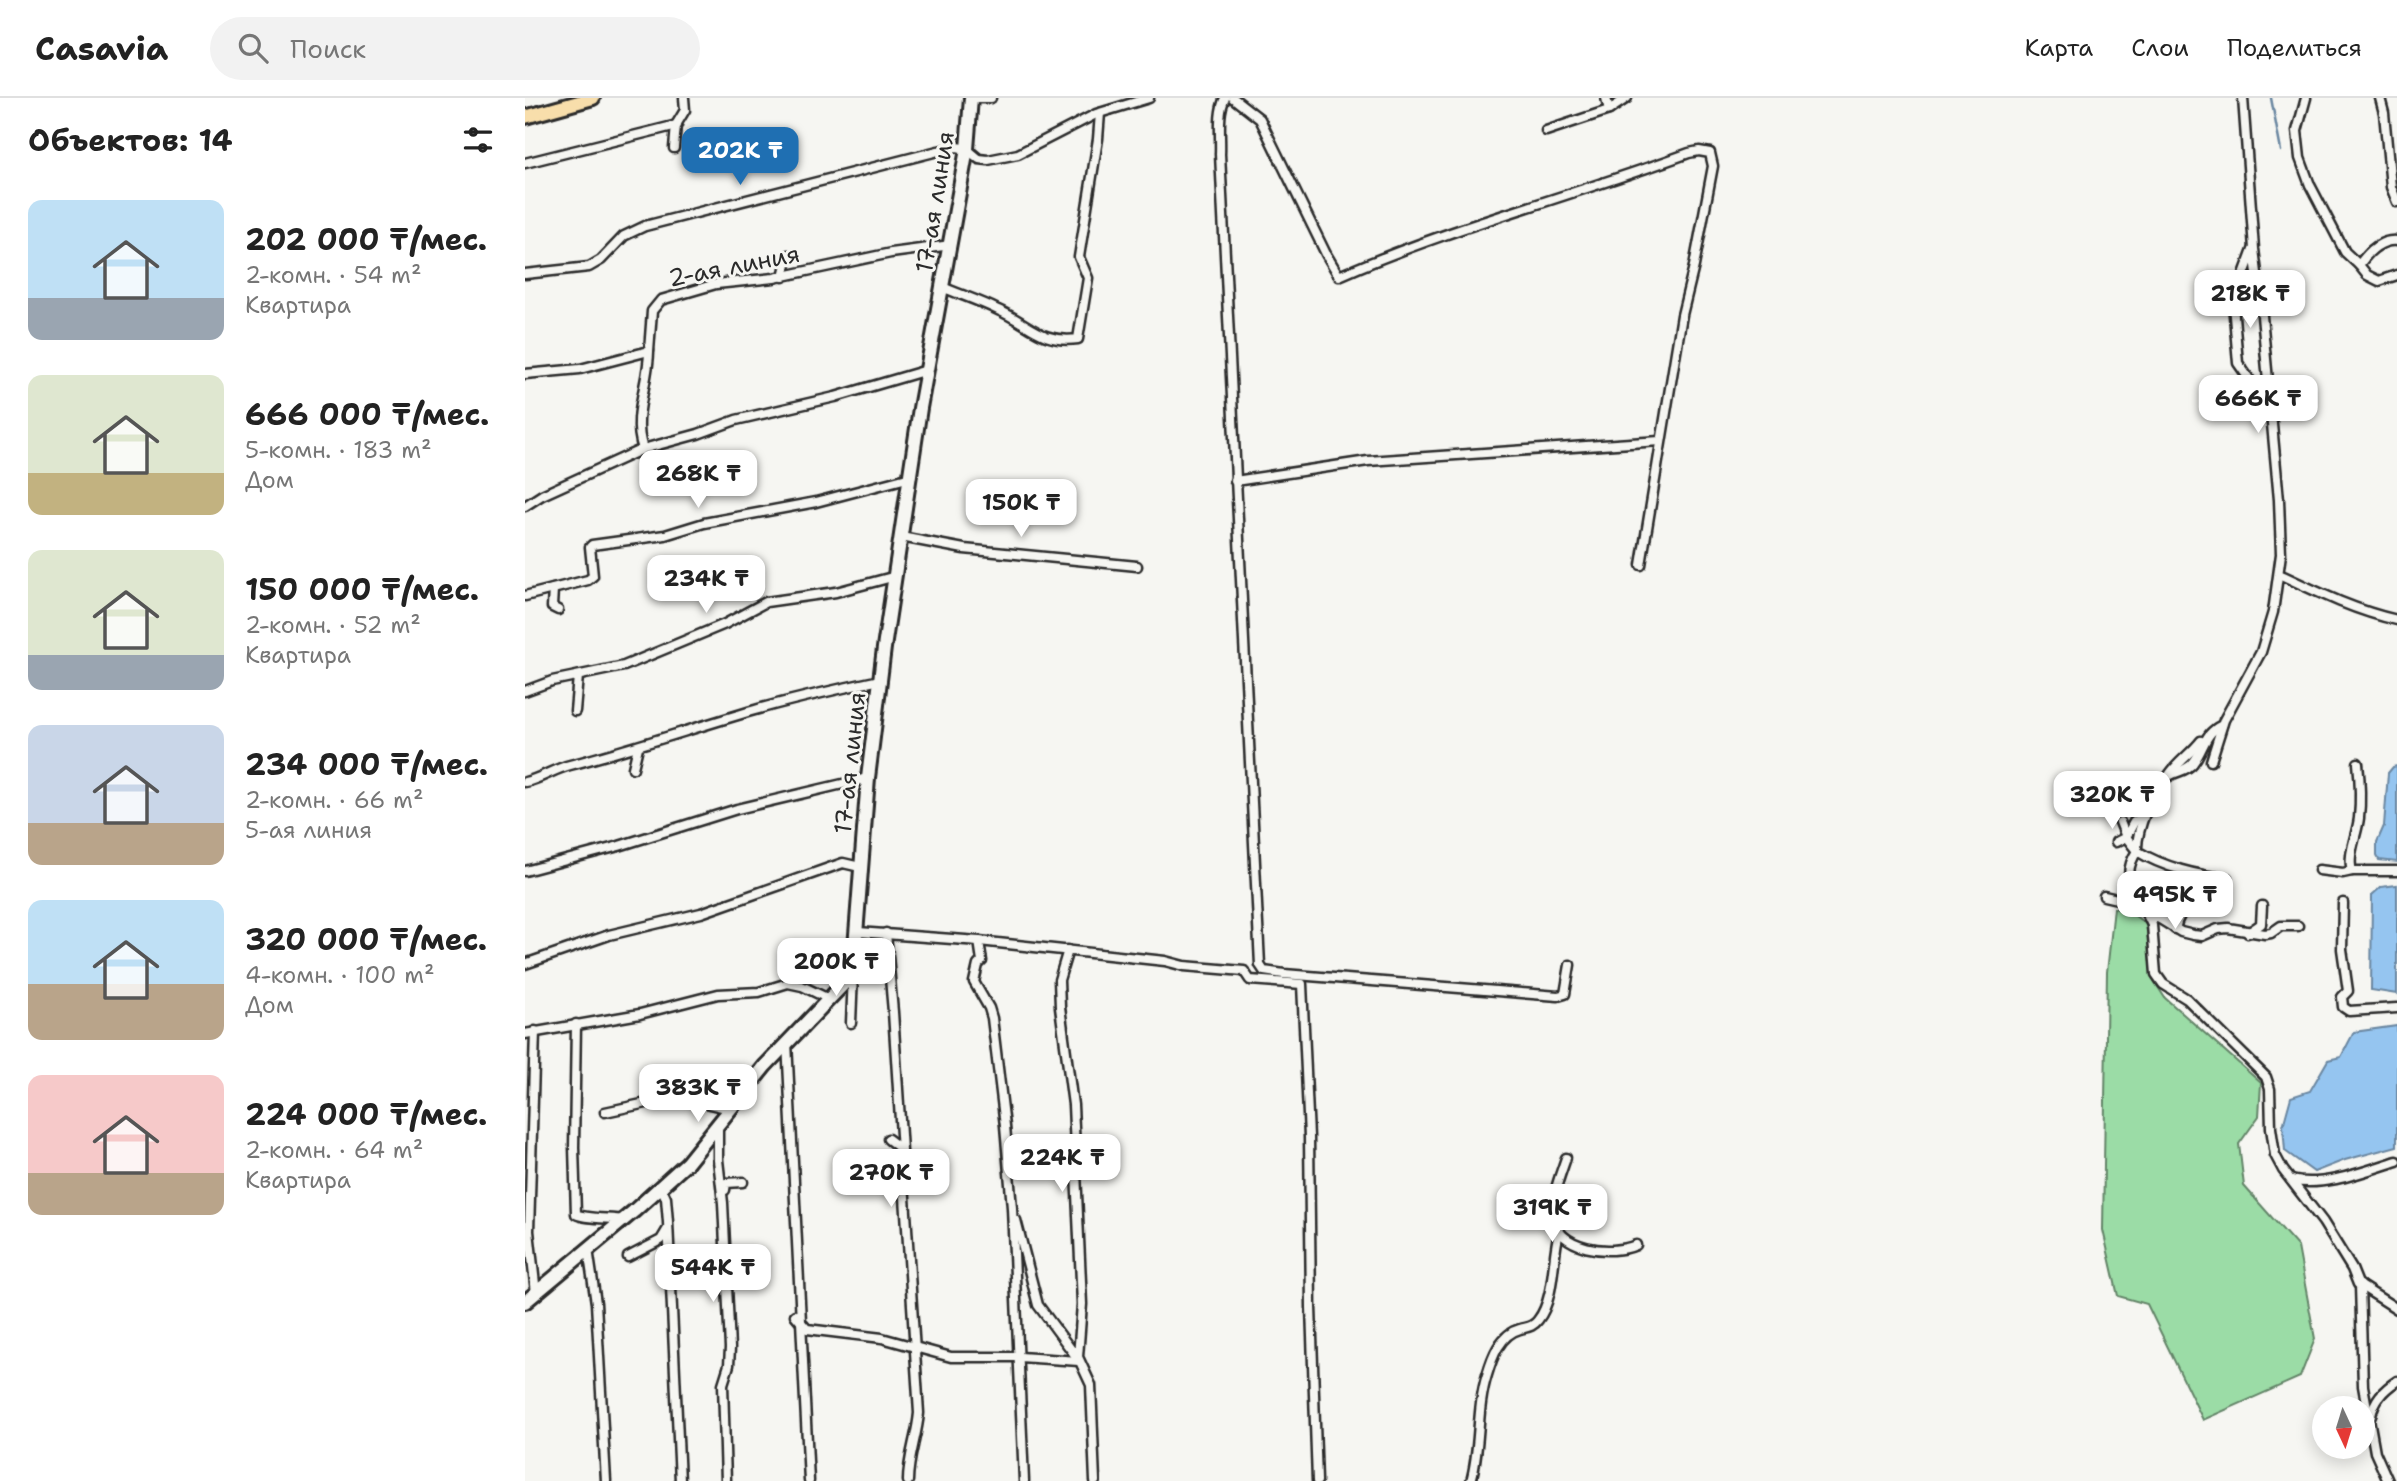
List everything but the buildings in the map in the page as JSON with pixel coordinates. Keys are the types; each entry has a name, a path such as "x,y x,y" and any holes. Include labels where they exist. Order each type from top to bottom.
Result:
{"main road":[{"path":"525,117 593,98"}],"street":[{"path":"674,148 677,125 685,110 684,98"},
{"path":"971,98 991,98"},
{"name":"17-ая линия","path":"853,974 868,778 880,680 927,370 967,149 971,98"},
{"path":"525,274 589,267 601,260 624,236 656,223 905,158 957,148 967,149 979,159 988,160 1018,154 1100,113 1149,98"},
{"path":"1225,98 1220,122 1220,154 1260,965 1264,971 1284,974 1558,996 1565,994 1570,965"},
{"path":"1233,98 1260,119 1339,276 1485,220 1689,153 1710,153 1713,166 1682,315 1641,565"},
{"path":"1606,98 1609,110"},
{"path":"1546,131 1609,110 1627,98"},
{"path":"2211,761 2222,725 2261,652 2273,612 2281,554 2279,500 2254,249 2243,98"},
{"path":"2306,98 2297,131 2300,158 2310,185 2345,253 2367,275 2379,281 2397,275"},
{"path":"2380,98 2392,187 2397,202"},
{"path":"943,287 1000,310 1041,336 1065,341 1078,339 1088,278 1080,265 1079,257 1100,113"},
{"path":"525,163 677,125"},
{"path":"2359,265 2376,246 2391,240 2397,242"},
{"name":"2-ая линия","path":"643,449 638,415 643,399 652,311 661,300 716,284 783,277 891,253 951,245"},
{"path":"2254,249 2233,304 2238,363 2270,409"},
{"path":"783,277 788,256"},
{"path":"525,374 580,369 649,351"},
{"path":"525,506 558,487 643,449 736,420 835,397 927,370"},
{"path":"1235,481 1368,461 1660,441"},
{"path":"525,596 593,576 592,545 665,535 704,523 815,502 911,477"},
{"path":"901,537 964,549 1137,566"},
{"path":"2279,574 2312,590 2397,620"},
{"path":"525,691 552,681 624,666 725,624 766,602 836,592 896,576"},
{"path":"553,589 552,607 558,610"},
{"path":"575,710 577,676"},
{"path":"525,782 555,769 638,747 795,699 880,680"},
{"path":"2222,725 2209,731 2192,765 2168,777 2143,816 2137,852 2131,862 2127,892 2152,925 2156,974 2163,984 2187,999 2266,1077 2270,1089 2275,1155 2338,1245 2360,1285 2366,1396"},
{"path":"633,768 638,747"},
{"path":"2352,871 2349,862 2360,803 2358,763"},
{"path":"525,871 619,846 737,809 868,778"},
{"path":"2116,842 2126,837 2134,822 2143,816"},
{"path":"2120,822 2126,837 2137,852 2168,866 2227,878"},
{"path":"525,964 609,935 701,913 843,863 860,867"},
{"path":"2319,870 2343,873 2397,871"},
{"path":"2129,875 2138,892 2153,892 2181,885"},
{"path":"2168,887 2178,893 2182,905 2175,929"},
{"path":"2135,902 2138,892"},
{"path":"2160,919 2181,912 2196,894"},
{"path":"2104,896 2135,902"},
{"path":"2343,903 2341,949 2348,991 2342,997 2343,1007 2350,1011 2397,1008"},
{"path":"2259,931 2262,906"},
{"path":"2147,915 2160,919 2181,932 2202,936 2218,929 2271,933 2281,926 2298,926"},
{"path":"858,932 979,940 1165,961 1184,966 1244,971 1250,980 1302,984 1310,1137 1311,1317 1317,1481"},
{"path":"886,933 919,1412 913,1452 908,1460 908,1481"},
{"path":"979,940 982,961 978,965 974,982 989,1007 992,1018 1005,1126 1014,1301 1020,1357 1024,1481"},
{"path":"1068,950 1059,980 1073,1105 1082,1304 1079,1361"},
{"path":"525,1302 687,1163 754,1079 853,974"},
{"path":"851,1023 853,974"},
{"path":"525,1034 640,1014 718,994 759,992 788,983 802,986 829,999"},
{"path":"576,1024 576,1214 582,1218 598,1216 623,1220"},
{"path":"535,1031 529,1231 536,1293"},
{"path":"787,1042 809,1481"},
{"path":"605,1112 688,1094 709,1104 731,1109"},
{"path":"719,1125 718,1160 723,1203 730,1348 729,1365 723,1384 726,1481"},
{"path":"888,1139 901,1149"},
{"path":"1471,1481 1477,1459 1486,1376 1506,1336 1518,1329 1529,1328 1538,1321 1554,1273 1559,1232 1553,1214 1566,1158"},
{"path":"2291,1180 2321,1182 2397,1161"},
{"path":"723,1203 726,1183 743,1182"},
{"path":"661,1187 666,1198 668,1227 680,1481"},
{"path":"1011,1208 1038,1305 1079,1361 1091,1385 1095,1481"},
{"path":"628,1257 661,1240 668,1227"},
{"path":"1559,1232 1580,1245 1603,1251 1620,1251 1636,1245"},
{"path":"652,1245 661,1249 669,1261"},
{"path":"588,1249 596,1303 606,1481"},
{"path":"2360,1285 2397,1309"},
{"path":"795,1315 807,1329 872,1336 951,1357 1020,1357 1079,1361"},
{"path":"2363,1380 2367,1386 2385,1388"},
{"path":"2375,1406 2385,1388 2397,1381"},
{"path":"2375,1452 2388,1481"}],"green space":[{"path":"2114,908 2131,913 2146,924 2154,981 2165,998 2261,1083 2259,1116 2239,1144 2244,1186 2298,1247 2315,1339 2300,1377 2203,1420 2147,1304 2118,1296 2103,1230 2107,972"}],"water":[{"path":"2397,766 2397,862 2379,860 2377,842 2384,826 2388,773"},
{"path":"2397,885 2397,994 2371,990 2372,895 2381,887"},
{"path":"2397,1026 2397,1146 2345,1160 2314,1172 2285,1151 2283,1126 2291,1097 2310,1091 2328,1060 2341,1057 2354,1032"}],"waterway":[{"path":"2271,98 2281,151"}]}
